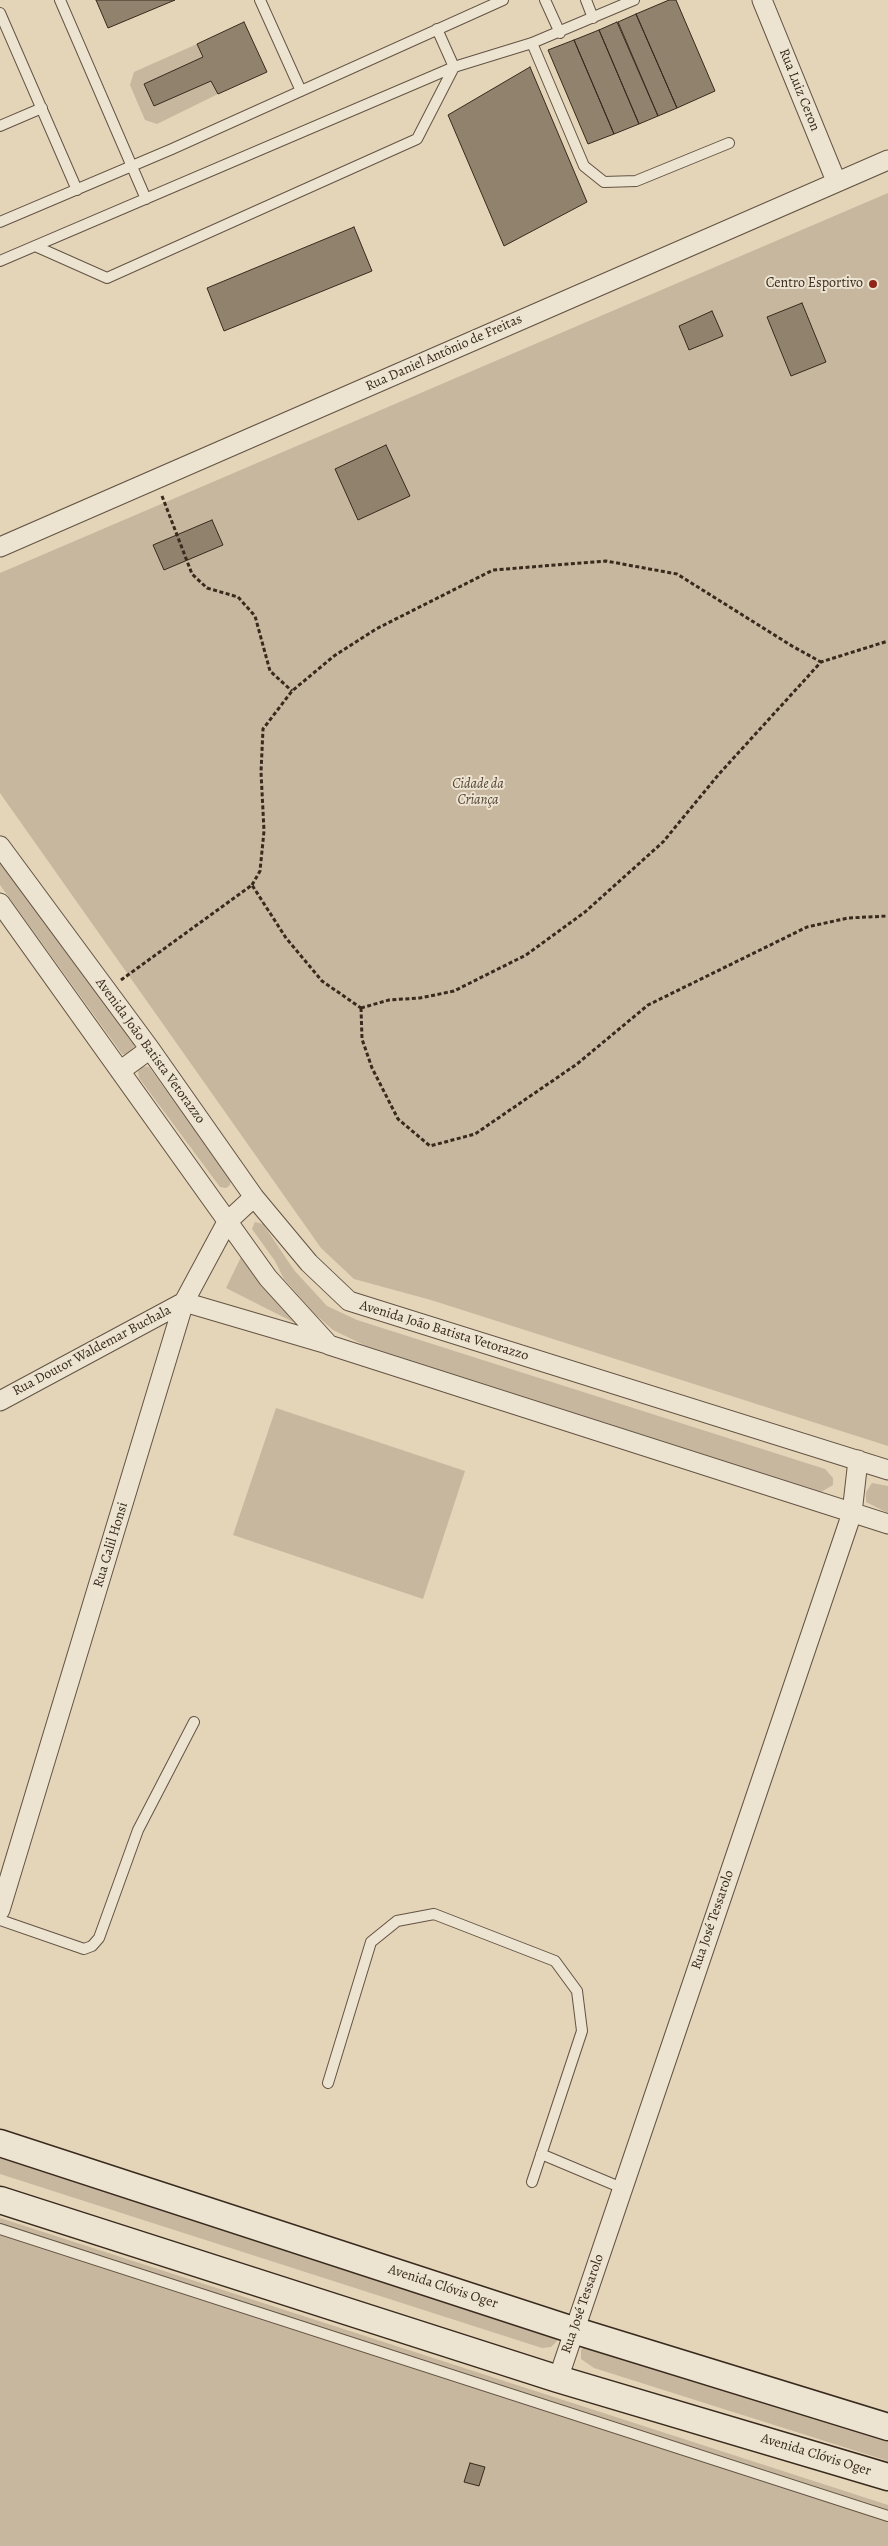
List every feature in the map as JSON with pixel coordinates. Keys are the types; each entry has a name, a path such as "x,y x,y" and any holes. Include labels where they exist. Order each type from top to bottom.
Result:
{"main road":[{"name":"Avenida Clóvis Oger","path":"0,2143 574,2330 888,2426"},
{"name":"Avenida Clóvis Oger","path":"0,2200 558,2379 888,2477"}],"street":[{"name":"Rua Luiz Ceron","path":"762,0 836,181"},
{"name":"Rua Daniel Antônio de Freitas","path":"0,547 836,181 888,160"},
{"name":"Avenida João Batista Vetorazzo","path":"0,846 150,1049 254,1196 309,1263 349,1302 888,1470"},
{"path":"0,903 268,1278 328,1345"},
{"path":"120,1071 150,1049"},
{"name":"Rua Calil Honsi","path":"0,1910 184,1302 227,1222 254,1196"},
{"path":"184,1302 328,1345 888,1524"},
{"name":"Rua Doutor Waldemar Buchala","path":"0,1400 184,1302"},
{"name":"Rua José Tessarolo","path":"558,2379 852,1513 858,1460"}],"lane":[{"path":"60,0 146,199"},
{"path":"260,0 301,91"},
{"path":"0,222 77,190 503,0"},
{"path":"545,0 560,33"},
{"path":"586,0 594,18"},
{"path":"0,261 454,67 560,33 634,0"},
{"path":"0,13 77,190"},
{"path":"437,29 454,67"},
{"path":"532,43 584,166 604,182 636,181 729,143"},
{"path":"35,246 107,278 417,139 454,67"},
{"path":"0,126 42,108"},
{"path":"0,1920 84,1949 92,1946 99,1938 138,1830 194,1722"},
{"path":"328,2083 371,1942 397,1921 434,1914 555,1961 577,1991 582,2031 532,2182"},
{"path":"542,2154 622,2188"},
{"path":"0,2229 888,2516"}],"path":[{"path":"156,479 192,574 208,588 238,597 255,616 270,671 292,691"},
{"path":"107,990 252,885 260,871 264,831 261,772 263,729 292,691 334,656 376,629 494,570 606,561 677,574 821,662"},
{"path":"360,1008 389,1000 420,998 454,991 526,954 586,912 663,842 720,774 821,662 888,641"},
{"path":"252,885 286,938 322,981 360,1008"},
{"path":"360,1008 362,1039 372,1068 398,1119 430,1146 474,1134 577,1064 648,1004 807,926 848,918 888,916"}],"green space":[{"path":"197,44 218,94 157,124 145,120 130,85 134,72"},
{"name":"Cidade da Criança","path":"888,193 888,1446 431,1300 354,1279 321,1248 0,793 0,573"},
{"path":"0,858 133,1041 135,1046 127,1055 122,1054 0,885"},
{"path":"142,1066 149,1067 231,1179 230,1185 226,1188 220,1187 139,1078 138,1071"},
{"path":"255,1222 263,1224 294,1270 327,1306 357,1320 825,1469 833,1478 833,1485 821,1492 364,1345 333,1330 315,1314 284,1279 275,1261 252,1229"},
{"path":"243,1253 305,1328 226,1288"},
{"path":"276,1408 465,1471 423,1599 233,1535"},
{"path":"872,1483 888,1486 888,1513 866,1502 866,1492"},
{"path":"0,2152 556,2334 557,2341 551,2347 542,2348 0,2174"},
{"path":"0,2218 888,2505 888,2546 0,2546"},
{"path":"589,2342 888,2437 888,2461 594,2368 581,2359 581,2350"}],"building":[{"path":"96,0 175,0 108,28"},
{"path":"669,0 676,0 715,91 677,108 636,14"},
{"path":"636,14 677,108 658,116 618,22"},
{"path":"244,22 267,72 218,94 211,81 154,106 144,84 203,57 197,44"},
{"path":"617,22 658,116 639,124 599,30"},
{"path":"599,30 639,124 614,134 574,40"},
{"path":"574,40 614,134 588,144 548,50"},
{"path":"530,67 587,202 504,246 448,115"},
{"path":"354,227 372,271 224,331 207,288"},
{"path":"802,303 826,362 791,376 767,317"},
{"path":"712,311 723,336 689,350 679,326"},
{"path":"386,445 410,496 358,520 335,469"},
{"path":"212,520 223,545 164,570 153,545"},
{"path":"470,2463 485,2467 479,2486 464,2482"}],"place":[{"name":"Centro Esportivo","path":"873,284"}]}
